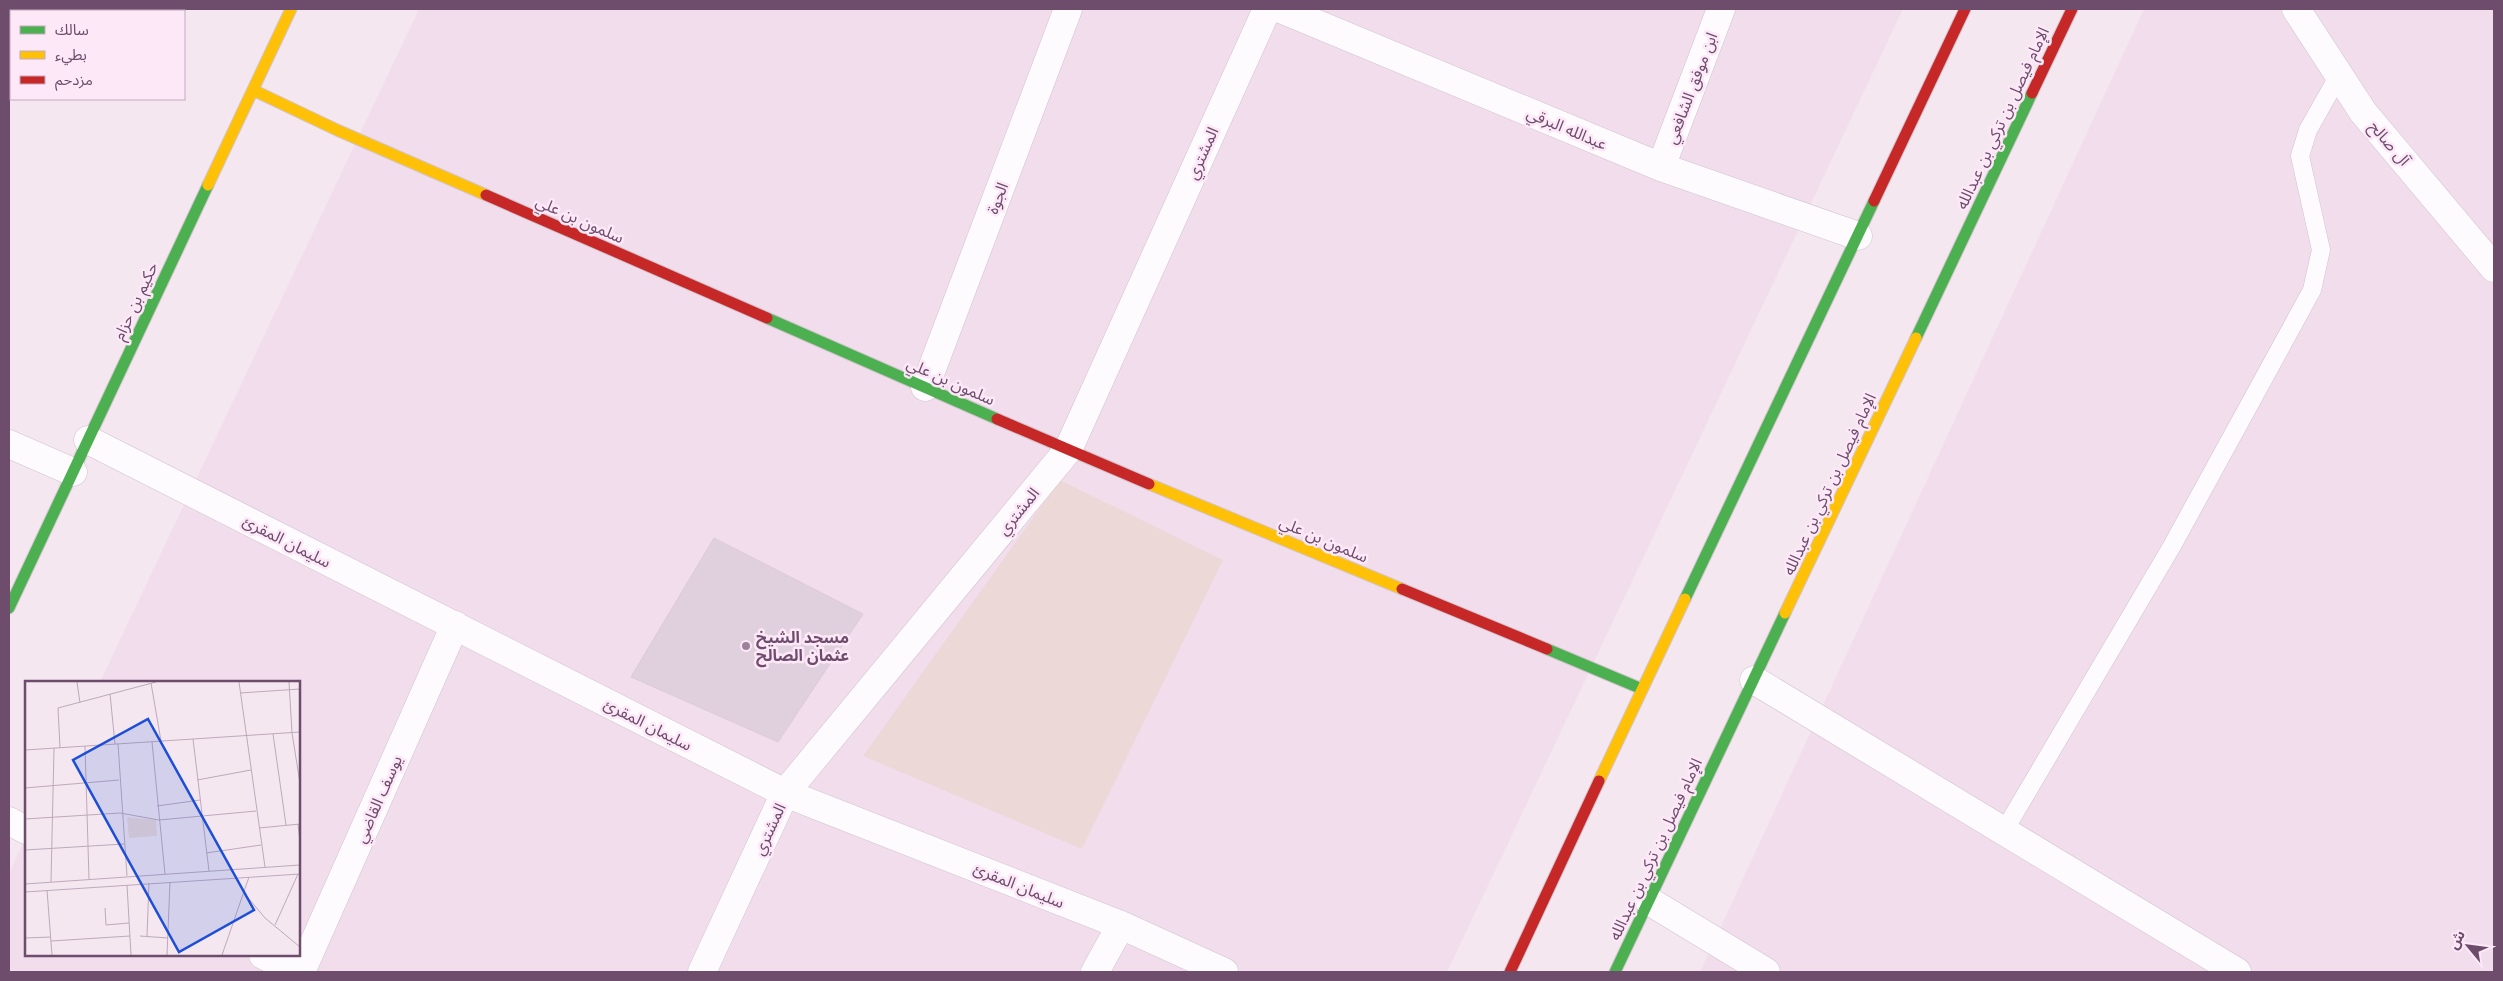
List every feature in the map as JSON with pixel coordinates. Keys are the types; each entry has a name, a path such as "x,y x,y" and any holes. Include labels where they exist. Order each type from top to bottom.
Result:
{"street":[{"name":"حكيم بن حزام","path":"9,608 291,9"},
{"name":"الجوة","path":"925,387 1068,9"},
{"name":"المشتري","path":"702,972 785,793 1068,450 1268,9"},
{"name":"عبدالله البرقي","path":"1280,9 1661,167 1858,236"},
{"name":"ابن موفق الشافعي","path":"1661,167 1721,9"},
{"path":"1510,972 1965,9"},
{"name":"الإمام فيصل بن تركي بن عبدالله","path":"1615,972 2072,9"},
{"name":"آل صالح","path":"2296,9 2363,112 2494,268"},
{"name":"سلمون بن علي","path":"253,90 346,134 1068,450 1642,690"},
{"name":"سليمان المقرئ","path":"88,440 785,793 1121,925 1224,972"},
{"path":"9,444 73,472"},
{"name":"يوسف القاضي","path":"301,972 455,625"},
{"path":"1754,680 2237,972"},
{"path":"9,821 25,829"},
{"path":"1649,901 1766,972"},
{"path":"1095,972 1121,925"},
{"path":"265,956 297,972"}],"lane":[{"path":"2004,831 2172,546 2312,290 2321,250 2300,156 2308,130 2339,75"}],"shaded area":[{"path":"419,9 1903,9 1447,972 9,972 9,874 25,839 25,956 300,956 300,681 100,681"},
{"path":"2144,9 2494,9 2494,972 1700,972"},
{"path":"1060,480 1223,560 1082,849 863,756"}],"building":[{"name":"مسجد الشيخ عثمان الصالح","path":"714,538 863,614 778,742 631,677"}],"traffic: fast":[{"path":"1916,338 2032,93"},
{"path":"9,608 208,185"},
{"path":"1685,599 1874,201"},
{"path":"767,318 997,419"},
{"path":"1615,972 1785,613"},
{"path":"1547,649 1642,689"}],"traffic: slow":[{"path":"208,185 291,9"},
{"path":"253,90 337,130 486,195"},
{"path":"1785,613 1916,338"},
{"path":"1149,484 1402,589"},
{"path":"1599,781 1685,599"}],"traffic: jam":[{"path":"1874,201 1965,9"},
{"path":"2032,93 2072,9"},
{"path":"486,195 767,318"},
{"path":"997,419 1149,484"},
{"path":"1402,589 1547,649"},
{"path":"1510,972 1599,781"}],"place":[{"name":"مسجد الشيخ عثمان الصالح","path":"746,646"}]}
